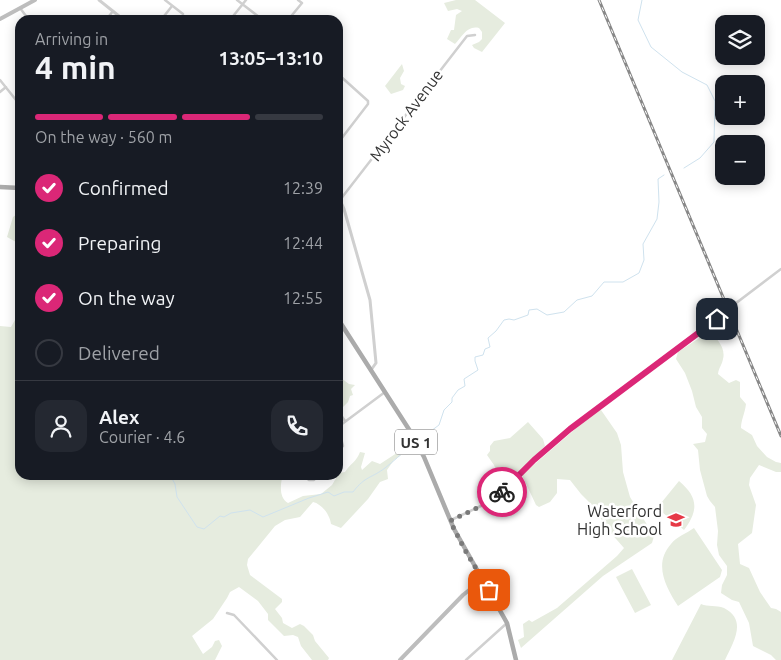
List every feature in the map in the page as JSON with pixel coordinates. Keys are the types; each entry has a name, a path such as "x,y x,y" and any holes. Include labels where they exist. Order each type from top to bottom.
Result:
{"main road":[{"path":"0,18 35,0"},
{"path":"0,187 15,188"},
{"name":"US 1","path":"343,327 410,431 424,457 450,521 507,623 516,660"},
{"path":"400,660 463,595 483,579"}],"street":[{"path":"99,0 118,15"},
{"path":"165,0 183,14"},
{"path":"237,0 256,15"},
{"path":"234,15 246,0"},
{"path":"292,15 302,3 298,0"},
{"path":"165,15 172,6"},
{"path":"20,8 25,15"},
{"path":"110,15 113,11"},
{"name":"Myrock Avenue","path":"343,196 467,36 475,35"},
{"path":"343,78 368,101 368,104 343,136"},
{"path":"0,80 15,99"},
{"path":"0,92 6,88"},
{"path":"343,210 370,300 376,363 371,370"},
{"path":"450,521 499,495 534,460 570,429 781,269"},
{"path":"343,418 345,421 385,392"},
{"path":"227,613 234,615 277,660"},
{"path":"466,660 507,623"}],"shaded area":[{"path":"456,0 475,0 505,23 482,52 472,45 482,39 482,32 479,28 468,30 455,44 447,39 451,30 454,30 456,15 462,11 457,9 448,11 444,3"},
{"path":"402,64 404,71 400,78 401,84 405,86 403,90 391,94 385,86"},
{"path":"15,216 15,241 7,237"},
{"path":"15,320 15,480 282,480 283,498 288,503 303,496 321,494 335,480 343,480 343,472 357,458 360,452 365,453 361,467 362,470 372,461 380,464 409,445 410,449 394,460 387,470 388,479 380,482 368,499 341,528 331,524 325,510 313,502 300,517 285,520 275,526 248,559 247,565 250,575 282,599 282,602 275,609 282,618 283,623 292,628 300,624 304,626 313,635 315,641 329,658 328,660 312,660 301,646 298,637 293,635 284,636 268,620 268,614 258,601 239,587 230,592 213,619 192,636 203,654 212,647 215,641 219,640 222,646 215,660 0,660 0,326 11,327"},
{"path":"710,331 720,344 724,355 718,374 729,383 736,380 740,382 740,397 746,404 741,428 752,435 757,446 767,457 781,463 781,472 776,472 759,465 750,478 749,485 756,505 752,533 738,544 740,564 749,568 760,592 771,608 781,612 781,660 776,660 771,655 753,646 749,623 739,602 721,593 722,585 727,575 727,566 719,555 715,507 707,496 700,470 698,450 693,444 705,442 707,434 702,428 702,417 696,407 685,373 676,359 678,352"},
{"path":"343,380 349,384 355,385 351,389 353,395 350,396 348,402 343,407"},
{"path":"601,410 617,433 621,445 623,472 630,497 654,536 652,543 603,576 521,648 518,640 524,637 523,624 529,620 532,622 557,608 624,548 609,531 591,504 570,480 557,479 557,493 550,502 539,507 536,505 522,475 595,412"},
{"path":"528,422 543,439 545,446 502,488 498,482 500,480 494,465 487,455 490,451 490,446 494,441 510,438"},
{"path":"679,481 690,493 694,504 692,516 684,530 657,508"},
{"path":"694,528 722,570 720,577 678,606 669,591 663,575 663,559 673,542"},
{"path":"632,569 651,605 635,613 616,577"},
{"path":"701,604 724,608 735,619 737,625 735,639 725,660 672,660"}],"waterway":[{"path":"642,0 638,20 651,47 682,72 707,85 715,101 714,142 700,158 684,168"},
{"path":"423,437 439,425 444,410 452,402 452,398 458,390 465,386 464,379 478,370 475,357 483,355 485,349 490,347 488,338 504,320 514,320 528,315 529,310 537,309 547,315 564,312 577,300 592,296 604,282 623,282 639,273 644,260 643,244 657,219 659,202 658,179 664,175"},
{"path":"173,480 177,497 197,527 204,529 220,516 224,517 231,513 250,510 263,517 328,492 334,496 344,492 353,492 361,483 385,468 410,447"}],"railway":[{"path":"599,0 781,436"}],"way so far":[{"path":"489,590 450,521 483,505 502,492"}],"place":[{"name":"Waterford High School","path":"676,520"}],"route":[{"path":"502,492 534,460 570,429 717,319"}]}
